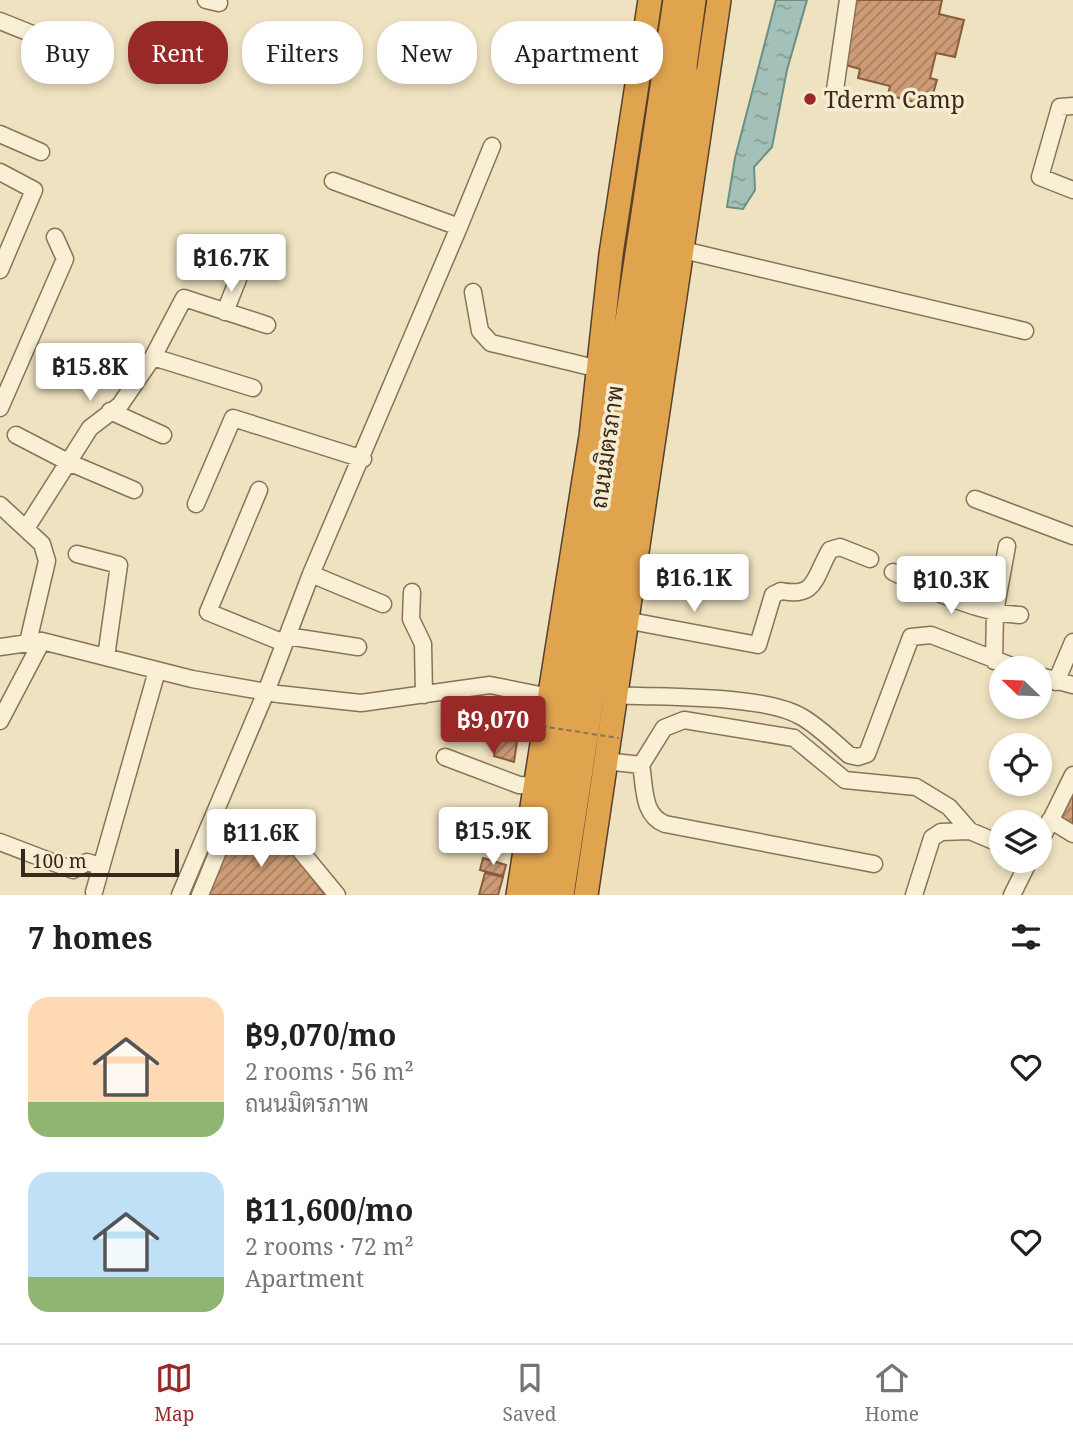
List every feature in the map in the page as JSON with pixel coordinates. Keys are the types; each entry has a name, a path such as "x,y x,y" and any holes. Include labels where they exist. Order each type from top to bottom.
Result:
{"highway":[{"name":"ถนนมิตรภาพ","path":"518,895 599,369 650,0"},
{"path":"653,131 649,120 661,0"},
{"name":"ถนนมิตรภาพ","path":"541,895 653,131 658,122 675,0"},
{"name":"ถนนมิตรภาพ","path":"562,895 686,80 685,66 694,0"},
{"path":"686,80 694,67 710,0"},
{"name":"ถนนมิตรภาพ","path":"586,895 719,0"},
{"path":"567,582 600,492"},
{"path":"623,496 630,586"}],"street":[{"path":"835,90 848,0"},
{"path":"0,21 21,29"},
{"path":"1073,106 1060,107 1040,177 1073,190"},
{"path":"0,134 41,152"},
{"path":"180,895 266,692 311,574 363,459 492,146"},
{"path":"0,172 34,190 0,270"},
{"path":"333,181 459,227"},
{"path":"0,408 65,259 55,237"},
{"path":"225,312 251,246"},
{"path":"683,250 1024,331"},
{"path":"473,292 480,331 491,343 599,369"},
{"path":"27,527 90,428 120,405 153,357 184,298 267,325"},
{"path":"153,357 253,388"},
{"path":"110,411 163,435"},
{"path":"196,504 233,418 363,459"},
{"path":"16,435 68,462 134,490"},
{"path":"259,490 208,612 286,639 358,647"},
{"path":"975,499 1073,536"},
{"path":"0,505 27,527 42,544 47,561 35,641 0,721"},
{"path":"994,656 995,612 1007,546"},
{"path":"625,620 758,645 773,595 781,591 800,594 810,590 830,550 840,547 870,559"},
{"path":"77,554 119,565 106,657"},
{"path":"892,572 995,612 1020,615"},
{"path":"311,574 383,604"},
{"path":"412,592 411,619 423,644 424,695"},
{"path":"614,695 757,704 782,709 802,717 849,755 858,757 867,754 911,637 932,635 989,659"},
{"path":"0,647 35,641 157,671 266,692 361,702 490,685 540,695"},
{"path":"1056,682 1073,642"},
{"path":"94,891 157,671"},
{"path":"1052,680 1073,685"},
{"path":"874,864 654,820 646,804 641,765 664,728 684,720 794,738 845,780 916,787 949,807 970,831"},
{"path":"445,757 519,785 534,786"},
{"path":"605,761 641,765"},
{"path":"1052,816 1073,775"},
{"path":"200,895 228,827 245,819 299,849 337,895"},
{"path":"1052,821 1073,834"},
{"path":"914,895 932,838 941,832 970,831 989,839"},
{"path":"0,842 73,870 87,862 100,866"},
{"path":"1012,895 1023,873"}],"path":[{"path":"533,725 619,738"}],"water":[{"path":"776,0 807,0 787,70 772,147 754,167 755,190 743,209 727,207 735,158"}],"building":[{"path":"853,0 942,0 939,14 964,20 955,57 936,53 930,78 937,80 933,94 928,92 925,105 888,95 890,86 858,78 860,69 842,64"},
{"path":"502,699 523,702 514,762 494,756"},
{"path":"1073,791 1073,825 1058,815"},
{"path":"496,808 510,810 505,838 490,836"},
{"path":"246,827 292,851 325,895 208,895 233,833"},
{"path":"483,858 506,865 503,876 480,870"},
{"path":"485,873 503,877 498,895 479,895"}],"place":[{"name":"Tderm Camp","path":"810,99"}]}
